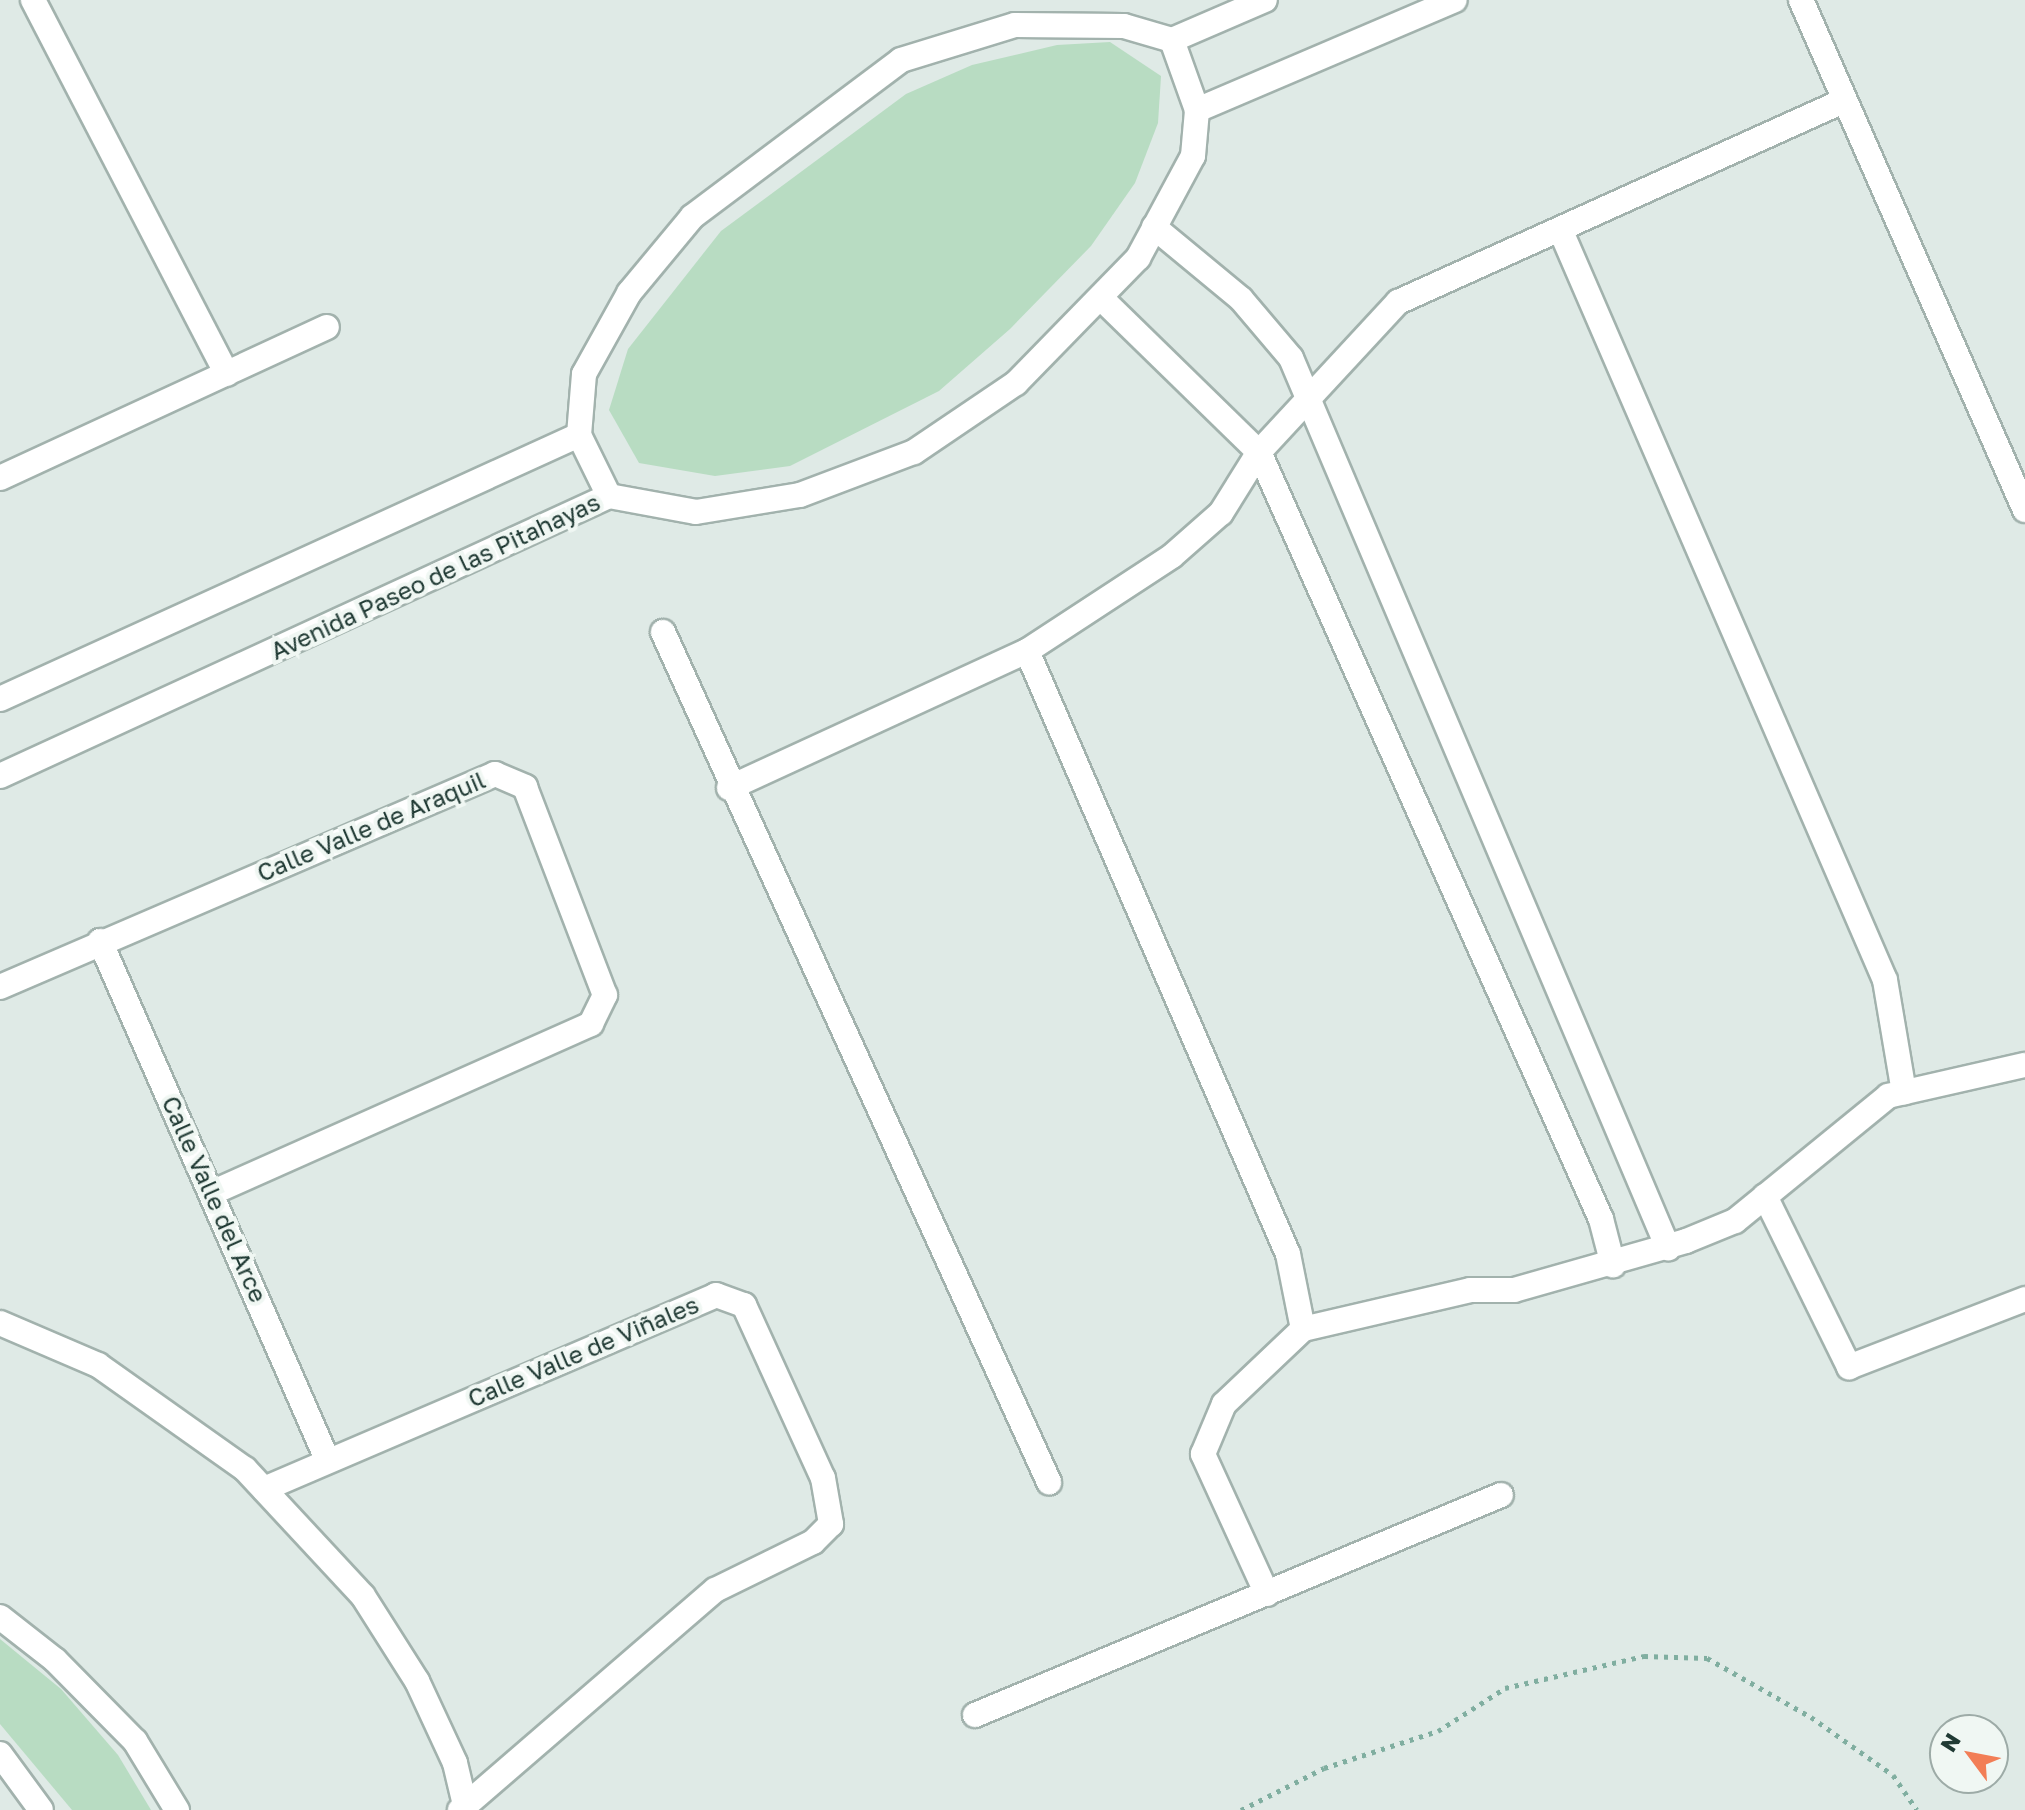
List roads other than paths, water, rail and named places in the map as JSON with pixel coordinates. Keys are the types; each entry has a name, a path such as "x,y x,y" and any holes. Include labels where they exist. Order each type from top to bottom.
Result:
{"street":[{"path":"33,0 227,374"},
{"path":"609,496 579,435 584,374 629,293 692,217 901,60 1015,25 1124,26 1172,40 1265,0"},
{"path":"1172,40 1197,110 1455,0"},
{"path":"1801,0 2025,510"},
{"path":"729,788 1027,651 1201,530 1221,513 1259,452 1309,402 1398,302 1844,101"},
{"name":"Avenida Paseo de las Pitahayas","path":"0,776 609,496 696,512 800,495 914,452 1016,383 1104,301 1154,227 1193,156 1197,110"},
{"path":"1154,227 1241,299 1291,358 1668,1248"},
{"path":"1560,229 1885,980 1904,1092"},
{"path":"1104,301 1259,452 1601,1219 1613,1265"},
{"path":"0,478 327,327"},
{"path":"0,699 579,435"},
{"path":"663,632 729,788 1049,1482"},
{"path":"1027,651 1288,1254 1303,1329"},
{"name":"Calle Valle de Araquil","path":"0,987 100,941 495,774 525,787 605,995 591,1024 213,1192"},
{"name":"Calle Valle del Arce","path":"100,941 213,1192 327,1459"},
{"path":"1267,1594 1203,1454 1224,1404 1303,1329 1413,1300 1514,1290 1668,1248 1735,1221 1888,1096 2025,1065"},
{"path":"1765,1196 1849,1367 2025,1299"},
{"name":"Calle Valle de Viñales","path":"264,1489 327,1459 716,1295 744,1305 823,1478 831,1524 813,1542 715,1590 465,1808"},
{"path":"0,1323 98,1365 177,1417 264,1489 371,1608 417,1681 455,1763 465,1808"},
{"path":"975,1715 1501,1495"},
{"path":"0,1617 55,1660 135,1741 177,1810"},
{"path":"0,1754 41,1810"}]}
